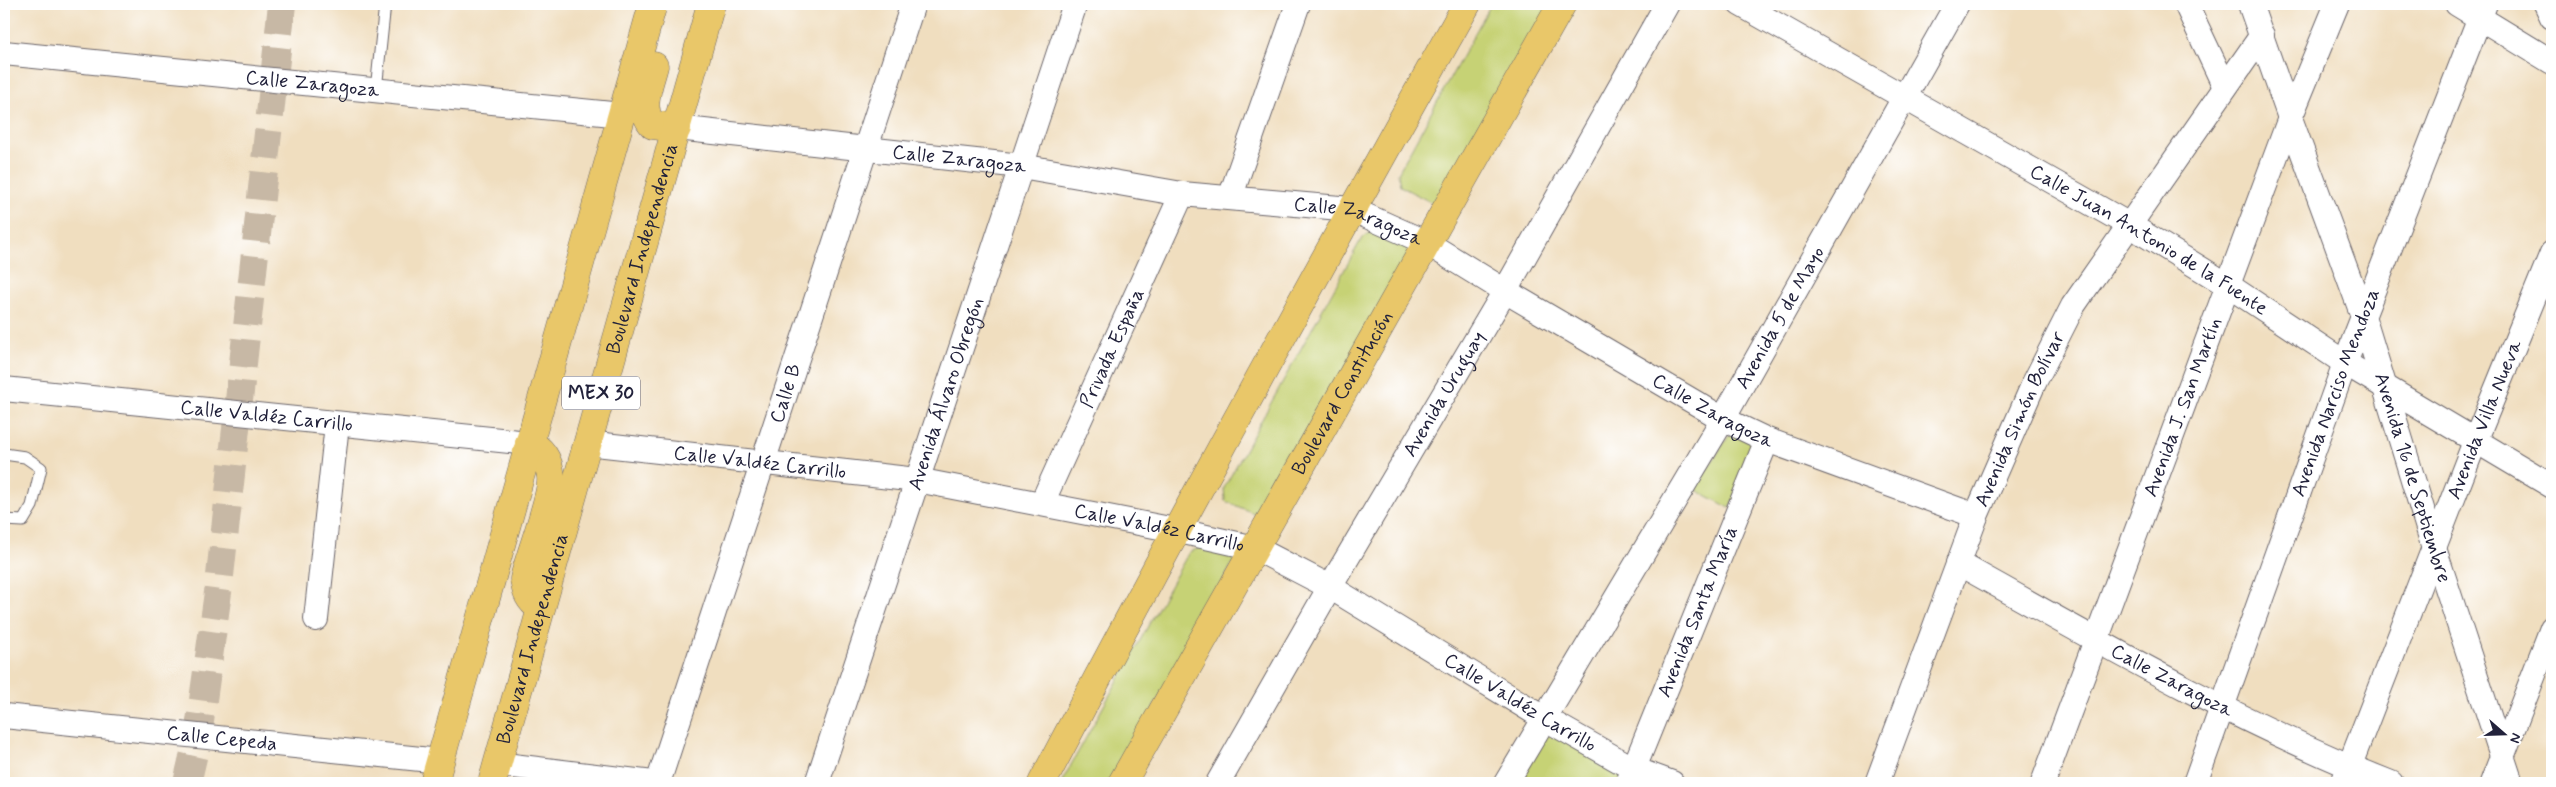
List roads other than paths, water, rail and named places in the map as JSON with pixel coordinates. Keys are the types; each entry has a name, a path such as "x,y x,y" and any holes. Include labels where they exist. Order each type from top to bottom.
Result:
{"main road":[{"name":"MEX 30","path":"437,772 653,4"},
{"path":"664,4 667,15 647,91 645,110 648,120 653,125 677,128"},
{"name":"Boulevard Independencia","path":"494,774 711,4"},
{"path":"1042,783 1175,530 1351,209 1467,4"},
{"name":"Boulevard Constitución","path":"1122,783 1562,4"},
{"path":"529,443 537,446 546,458 552,478 524,579 526,592 532,602 540,608"}],"street":[{"name":"Calle B","path":"658,783 913,4"},
{"name":"Avenida Álvaro Obregón","path":"817,783 1076,4"},
{"path":"1230,198 1298,4"},
{"name":"Avenida Uruguay","path":"1218,783 1330,587 1505,291 1667,4"},
{"name":"Calle Juan Antonio de la Fuente","path":"1740,4 2131,226 2229,286 2345,363 2476,439 2552,486"},
{"name":"Avenida 5 de Mayo","path":"1506,783 1723,419 1956,4"},
{"path":"2186,4 2225,87"},
{"name":"Avenida 16 de Septiembre","path":"2250,4 2290,118 2364,316 2434,548 2511,783"},
{"name":"Avenida J. San Martín","path":"2044,783 2290,118 2337,4"},
{"path":"2457,4 2482,10 2552,62"},
{"path":"2546,4 2552,17"},
{"name":"Avenida Narciso Mendoza","path":"2195,783 2345,363 2482,10"},
{"name":"Avenida Simón Bolívar","path":"1877,783 1976,516 2034,383 2073,306 2131,226 2262,35"},
{"name":"Calle Zaragoza","path":"4,52 622,115"},
{"name":"Calle Zaragoza","path":"677,128 1021,166 1182,194 1351,209 1427,243 1723,419 1767,440 1976,516"},
{"name":"Privada España","path":"1042,503 1182,194"},
{"name":"Avenida Villa Nueva","path":"2346,775 2476,439 2552,253"},
{"name":"Calle Valdéz Carrillo","path":"4,389 529,443"},
{"path":"316,619 337,424"},
{"name":"Avenida Santa María","path":"1631,776 1767,440"},
{"name":"Calle Valdéz Carrillo","path":"587,443 917,480 1042,503 1255,548 1330,587 1544,718 1631,776 1672,783"},
{"name":"Calle Zaragoza","path":"1958,563 2346,775 2391,783"},
{"path":"2492,783 2552,628"},
{"name":"Calle Cepeda","path":"4,716 437,772"},
{"path":"494,774 653,783"}],"lane":[{"path":"376,90 385,4"},
{"path":"4,454 25,457 41,468 32,506 23,521 4,520"}],"tunnel":[{"path":"187,783 198,736 219,585 282,4"}]}
